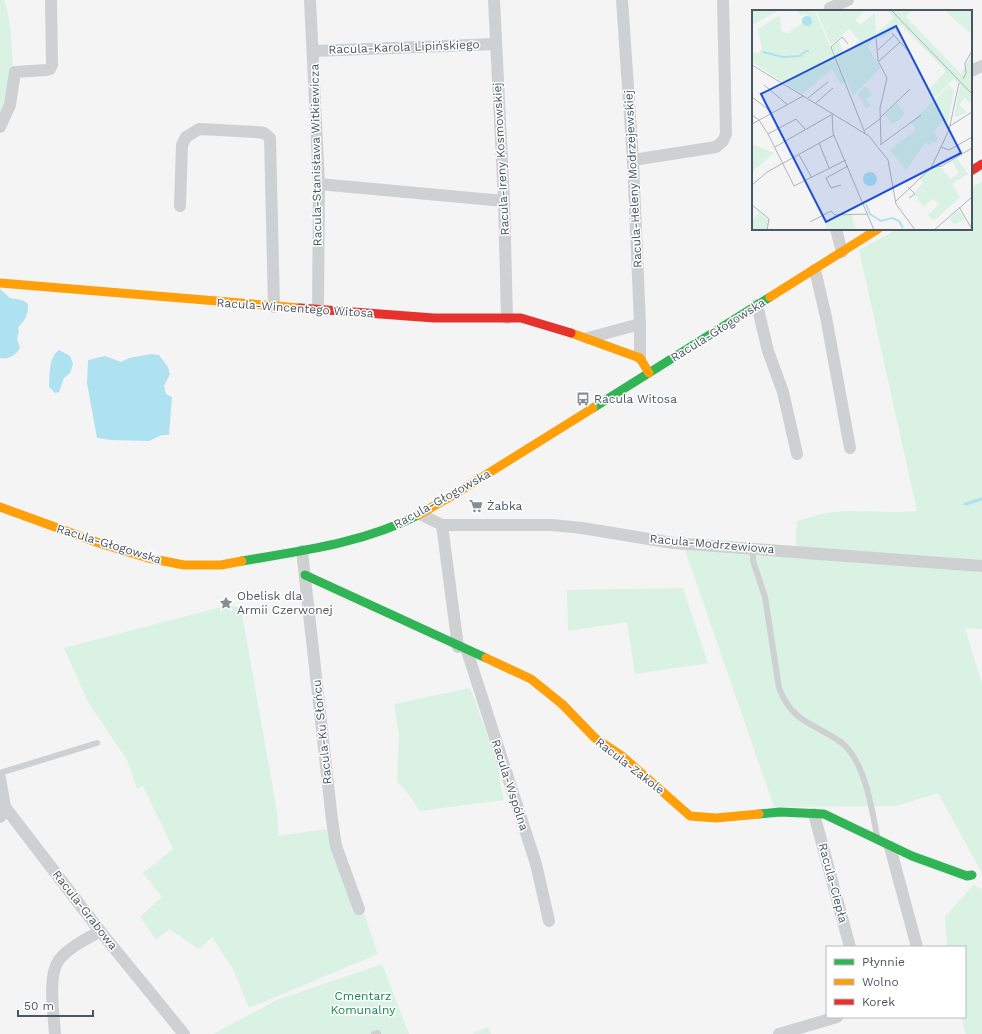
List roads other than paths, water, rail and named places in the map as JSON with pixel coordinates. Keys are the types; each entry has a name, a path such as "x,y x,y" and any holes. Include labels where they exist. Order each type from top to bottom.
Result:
{"street":[{"path":"0,127 10,105 15,72 46,70 50,69 52,65 51,0"},
{"name":"Racula-Stanisława Witkiewicza","path":"310,0 314,51 319,184 318,310"},
{"name":"Racula-Ireny Kosmowskiej","path":"494,0 504,201 507,318"},
{"name":"Racula-Heleny Modrzejewskiej","path":"622,0 633,160 640,324 640,358"},
{"path":"633,160 716,146 723,141 726,134 723,0"},
{"path":"830,6 848,0"},
{"name":"Racula-Karola Lipińskiego","path":"314,51 495,44"},
{"path":"972,71 982,66"},
{"path":"180,206 182,145 190,133 199,129 256,132 264,133 270,138 274,307"},
{"path":"972,170 982,164"},
{"path":"319,184 504,201"},
{"path":"836,230 842,252"},
{"name":"Racula-Głogowska","path":"0,507 130,553 184,565 221,565 302,551 385,530 420,514 815,270 876,230"},
{"path":"815,270 826,317 850,448"},
{"name":"Racula-Wincentego Witosa","path":"0,283 274,307 434,318 522,318 588,338 640,358"},
{"path":"757,305 768,351 782,387 798,454"},
{"path":"588,338 640,324"},
{"path":"640,358 649,373"},
{"name":"Racula-Modrzewiowa","path":"420,514 442,525 552,525 582,528 673,543 982,566"},
{"path":"442,525 462,649"},
{"name":"Racula-Ku Słońcu","path":"302,551 336,846 359,909"},
{"name":"Racula-Zakole","path":"305,575 462,649 531,679 562,704 595,738 622,756 690,816 716,818 780,812 818,816"},
{"name":"Racula-Wspólna","path":"462,649 536,864 549,921"},
{"name":"Racula-Grabowa","path":"0,778 3,812 184,1034"},
{"path":"818,816 878,842 892,852 967,876 972,875"},
{"name":"Racula-Ciepła","path":"818,816 850,946"},
{"path":"892,852 917,946"},
{"path":"55,1034 52,989 54,973 58,961 65,954 100,931"},
{"path":"779,1034 834,1018"}],"lane":[{"path":"753,548 753,561 765,597 780,688 784,701 800,719 842,744 849,751 857,764 871,802 878,842"},
{"path":"0,773 97,743"}],"water":[{"path":"0,289 10,298 21,300 28,304 26,317 18,327 19,331 17,339 20,348 9,358 0,358"},
{"path":"59,350 70,356 73,364 70,373 64,378 59,392 55,393 49,387 50,372 53,357"},
{"path":"151,354 159,355 168,367 170,374 164,386 166,394 172,397 169,435 162,435 149,441 97,438 87,383 88,360 105,356 121,362 129,358"}],"waterway":[{"path":"965,504 982,499"}],"place":[{"name":"Racula Witosa","path":"583,399"},
{"name":"Żabka","path":"476,506"},
{"name":"Obelisk dla Armii Czerwonej","path":"226,603"}],"park label":[{"name":"Cmentarz Komunalny","path":"363,1003"}]}
